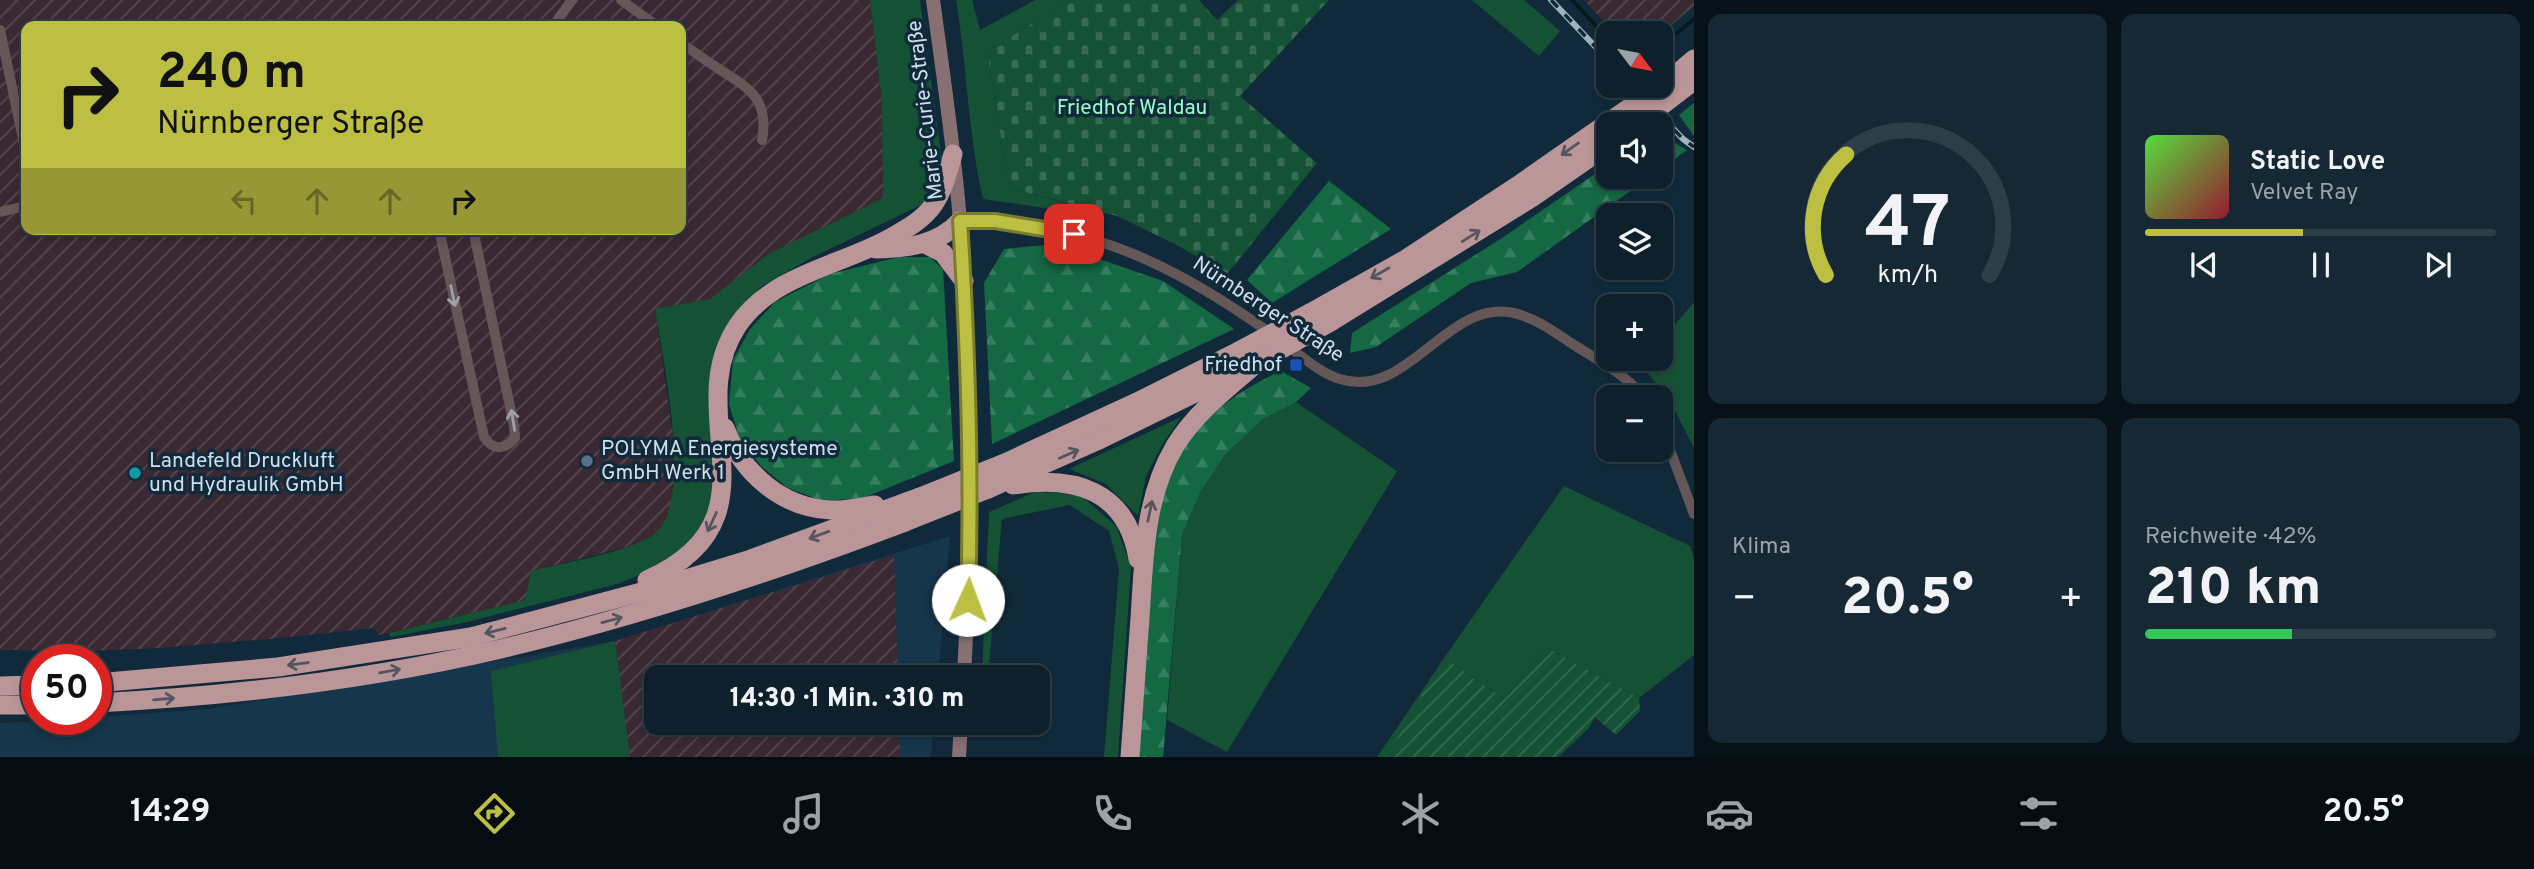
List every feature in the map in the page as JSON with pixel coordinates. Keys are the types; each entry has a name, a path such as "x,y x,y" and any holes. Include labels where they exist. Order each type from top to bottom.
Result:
{"highway":[{"path":"1673,87 1694,60"},
{"path":"1673,87 1694,81"},
{"path":"1639,112 1658,98"},
{"path":"112,702 231,693 388,671 498,649 709,592 909,505 1002,480 1406,259 1596,140"},
{"path":"112,682 278,667 471,637 551,617 751,559 909,505 1002,480 1101,439 1258,362 1329,323 1533,197 1596,153"},
{"path":"551,617 672,568 698,545 711,527 720,499 720,364 728,342 739,324 756,305 794,279 872,249 911,227 934,204 953,155"},
{"path":"911,227 960,221"},
{"path":"872,249 925,244 949,232 960,221"},
{"path":"925,244 943,253 964,281"},
{"path":"1130,757 1141,579 1153,498 1168,458 1198,416 1258,362"},
{"path":"718,407 733,447 747,469 788,499 817,509 834,511 909,505"},
{"path":"1002,480 1062,482 1085,488 1102,497 1120,514 1134,538 1141,579"},
{"path":"0,686 21,685"},
{"path":"0,705 21,705"}],"main road":[{"name":"Marie-Curie-Straße","path":"933,0 953,155 964,281 971,530 965,665"},
{"path":"959,757 960,735"}],"street":[{"path":"557,21 572,0"},
{"path":"621,0 650,21"},
{"path":"0,30 21,129"},
{"path":"686,46 751,89 761,104 765,124 762,140"},
{"path":"0,212 21,207"},
{"name":"Nürnberger Straße","path":"960,221 995,221 1050,228 1089,237 1137,254 1210,293 1320,369 1340,379 1361,382 1382,377 1418,358 1463,323 1477,316 1505,312 1540,323 1620,375 1631,385"},
{"path":"440,235 484,437 490,445 500,449 509,446 514,438 514,426 474,235"},
{"path":"1673,458 1694,514"}],"shaded area":[{"path":"0,0 870,0 882,103 884,198 770,253 710,299 655,309 674,444 674,495 667,519 656,533 635,545 531,571 526,600 379,635 374,628 112,650 112,644 21,644 21,650 0,650"},
{"path":"1584,0 1694,0 1694,6 1673,24 1673,21 1604,21"},
{"path":"950,536 939,665 644,665 644,735 933,735 931,757 0,757 0,723 21,722 21,735 112,735 112,716 208,709 615,641"},
{"path":"894,555 898,665 644,665 644,735 899,735 900,757 629,757 615,641"}],"green space":[{"path":"870,0 920,0 942,160 923,204 813,257 762,286 735,314 722,335 711,379 716,476 708,513 694,540 655,569 617,584 467,622 391,637 389,633 525,600 531,571 613,552 654,534 666,518 672,493 674,462 669,393 655,309 710,299 770,253 883,198 882,103"},
{"path":"956,0 972,0 980,30 1035,0 1071,0 987,51 1009,188 1080,207 1078,213 983,199 974,150"},
{"name":"Friedhof Waldau","path":"1071,0 1199,0 1217,20 1238,0 1329,0 1240,96 1317,163 1227,274 1175,244 1117,216 1009,188 987,51"},
{"path":"1472,0 1524,0 1560,31 1539,56"},
{"path":"1694,103 1694,136 1679,115"},
{"path":"1673,142 1687,150 1673,160"},
{"path":"1596,173 1596,189 1633,189 1614,203 1596,203 1596,216 1517,272 1471,283 1376,347 1350,353 1352,333 1502,238"},
{"path":"1329,181 1391,229 1272,303 1247,280"},
{"path":"1046,245 1085,254 1163,281 1234,329 992,444 984,283 1004,249"},
{"path":"899,257 930,257 943,269 954,461 863,498 822,501 788,488 762,467 740,440 729,404 733,360 750,329 775,302 830,274"},
{"path":"1694,302 1694,448 1673,407 1673,385 1658,385 1647,373 1673,371 1673,327"},
{"path":"1281,371 1311,388 1296,402 1262,420 1225,455 1201,491 1182,535 1163,757 1139,757 1154,545 1165,487 1183,448 1210,417 1243,391"},
{"path":"1296,402 1397,471 1227,752 1167,720 1182,535 1201,491 1225,455 1262,420"},
{"path":"1181,417 1146,476 1138,516 1106,484 1069,469"},
{"path":"1564,486 1690,546 1694,559 1694,655 1639,698 1544,646 1505,699 1444,658"},
{"path":"1035,492 1078,493 1116,526 1131,567 1118,757 1104,757 1119,569 1109,531 1070,505 1002,519 989,665 983,665 989,512"},
{"path":"615,641 630,757 498,757 491,671"},
{"path":"1544,646 1639,698 1640,711 1616,735 1595,717 1588,729 1558,757 1384,757 1423,700 1420,694 1444,658 1505,699"},
{"path":"1420,694 1424,700 1384,757 1377,757"}],"waterway":[{"path":"1572,0 1596,26"},
{"path":"1673,36 1694,19"}],"railway":[{"path":"1551,0 1596,47"},
{"path":"1644,98 1694,147"}],"place":[{"name":"Friedhof","path":"1296,365"},
{"name":"POLYMA Energiesysteme GmbH Werk 1","path":"587,461"},
{"name":"Landefeld Druckluft und Hydraulik GmbH","path":"135,473"}],"route":[{"path":"968,600 971,530 970,436 960,221 995,221 1074,234"}]}
